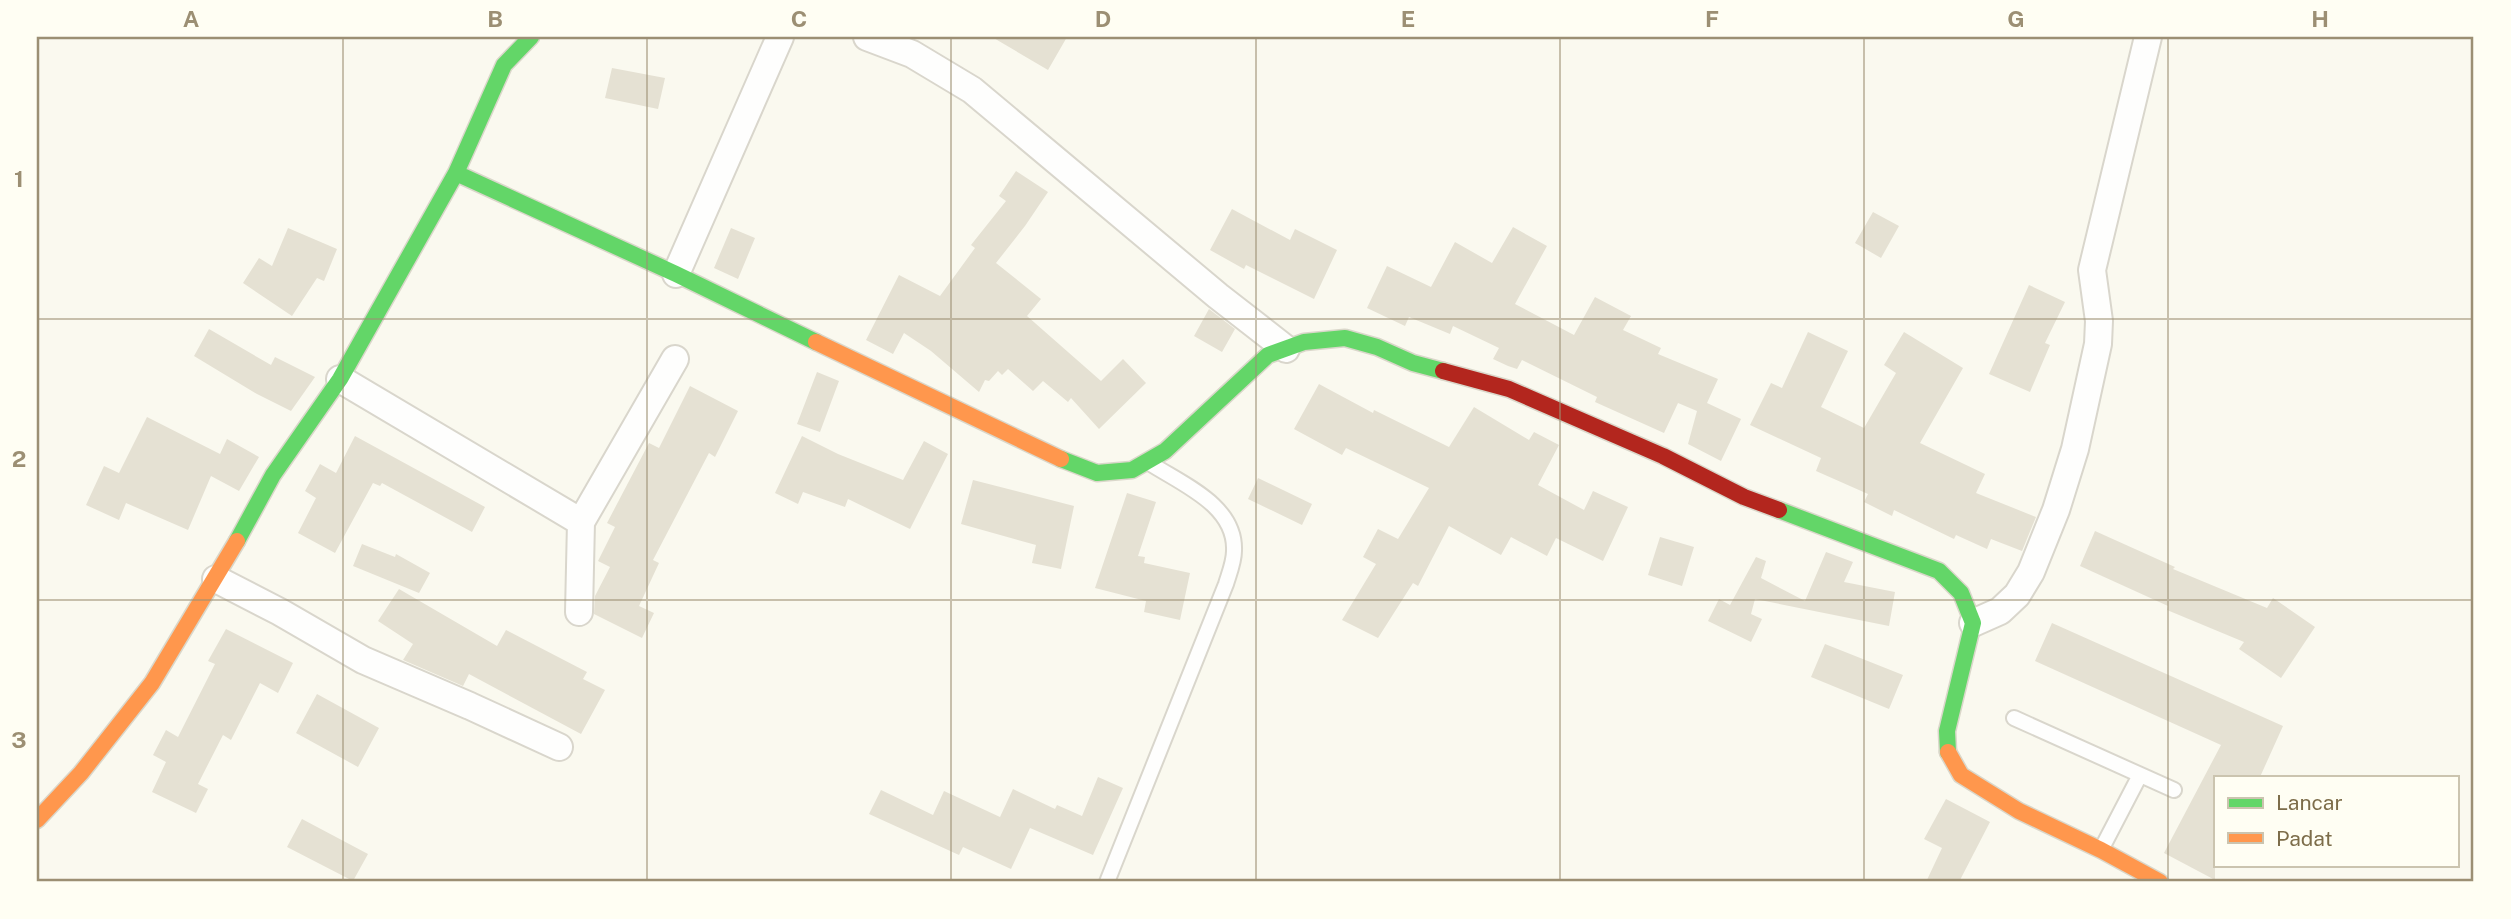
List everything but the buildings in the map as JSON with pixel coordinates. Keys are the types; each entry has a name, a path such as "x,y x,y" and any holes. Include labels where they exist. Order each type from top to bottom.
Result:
{"street":[{"path":"37,820 81,773 152,683 216,579 273,475 340,379 457,173 504,65 531,37"},
{"path":"676,274 780,37"},
{"path":"867,37 912,54 972,90 1207,287 1286,349"},
{"path":"1973,623 2000,611 2017,594 2031,572 2056,509 2075,449 2098,344 2099,321 2092,270 2148,37"},
{"path":"457,173 676,274 1047,454 1097,473 1132,470 1165,451 1268,355 1304,342 1345,338 1377,347 1413,363 1509,389 1663,456 1744,497 1939,570 1956,583 1968,605 1973,623 1947,731 1948,755 1961,775 2019,811 2160,882"},
{"path":"579,612 581,522 675,359"},
{"path":"340,379 581,522"},
{"path":"216,579 363,660 559,747"}],"lane":[{"path":"1107,882 1226,584 1234,553 1232,530 1221,512 1206,499 1146,461"},
{"path":"2014,718 2174,790"},
{"path":"2101,850 2140,775"}],"traffic: fast":[{"path":"237,541 273,475 340,379 456,173 504,65 531,37"},
{"path":"456,173 816,342"},
{"path":"1061,459 1097,473 1132,470 1165,451 1268,355 1304,342 1345,338 1443,371"},
{"path":"1779,510 1939,571 1961,593 1973,623 1947,731 1948,752"}],"traffic: slow":[{"path":"816,342 1061,459"},
{"path":"37,820 81,773 152,683 237,541"},
{"path":"1948,752 1961,775 2019,811 2160,882"}],"traffic: jam":[{"path":"1443,371 1509,389 1663,456 1744,497 1779,510"}]}
